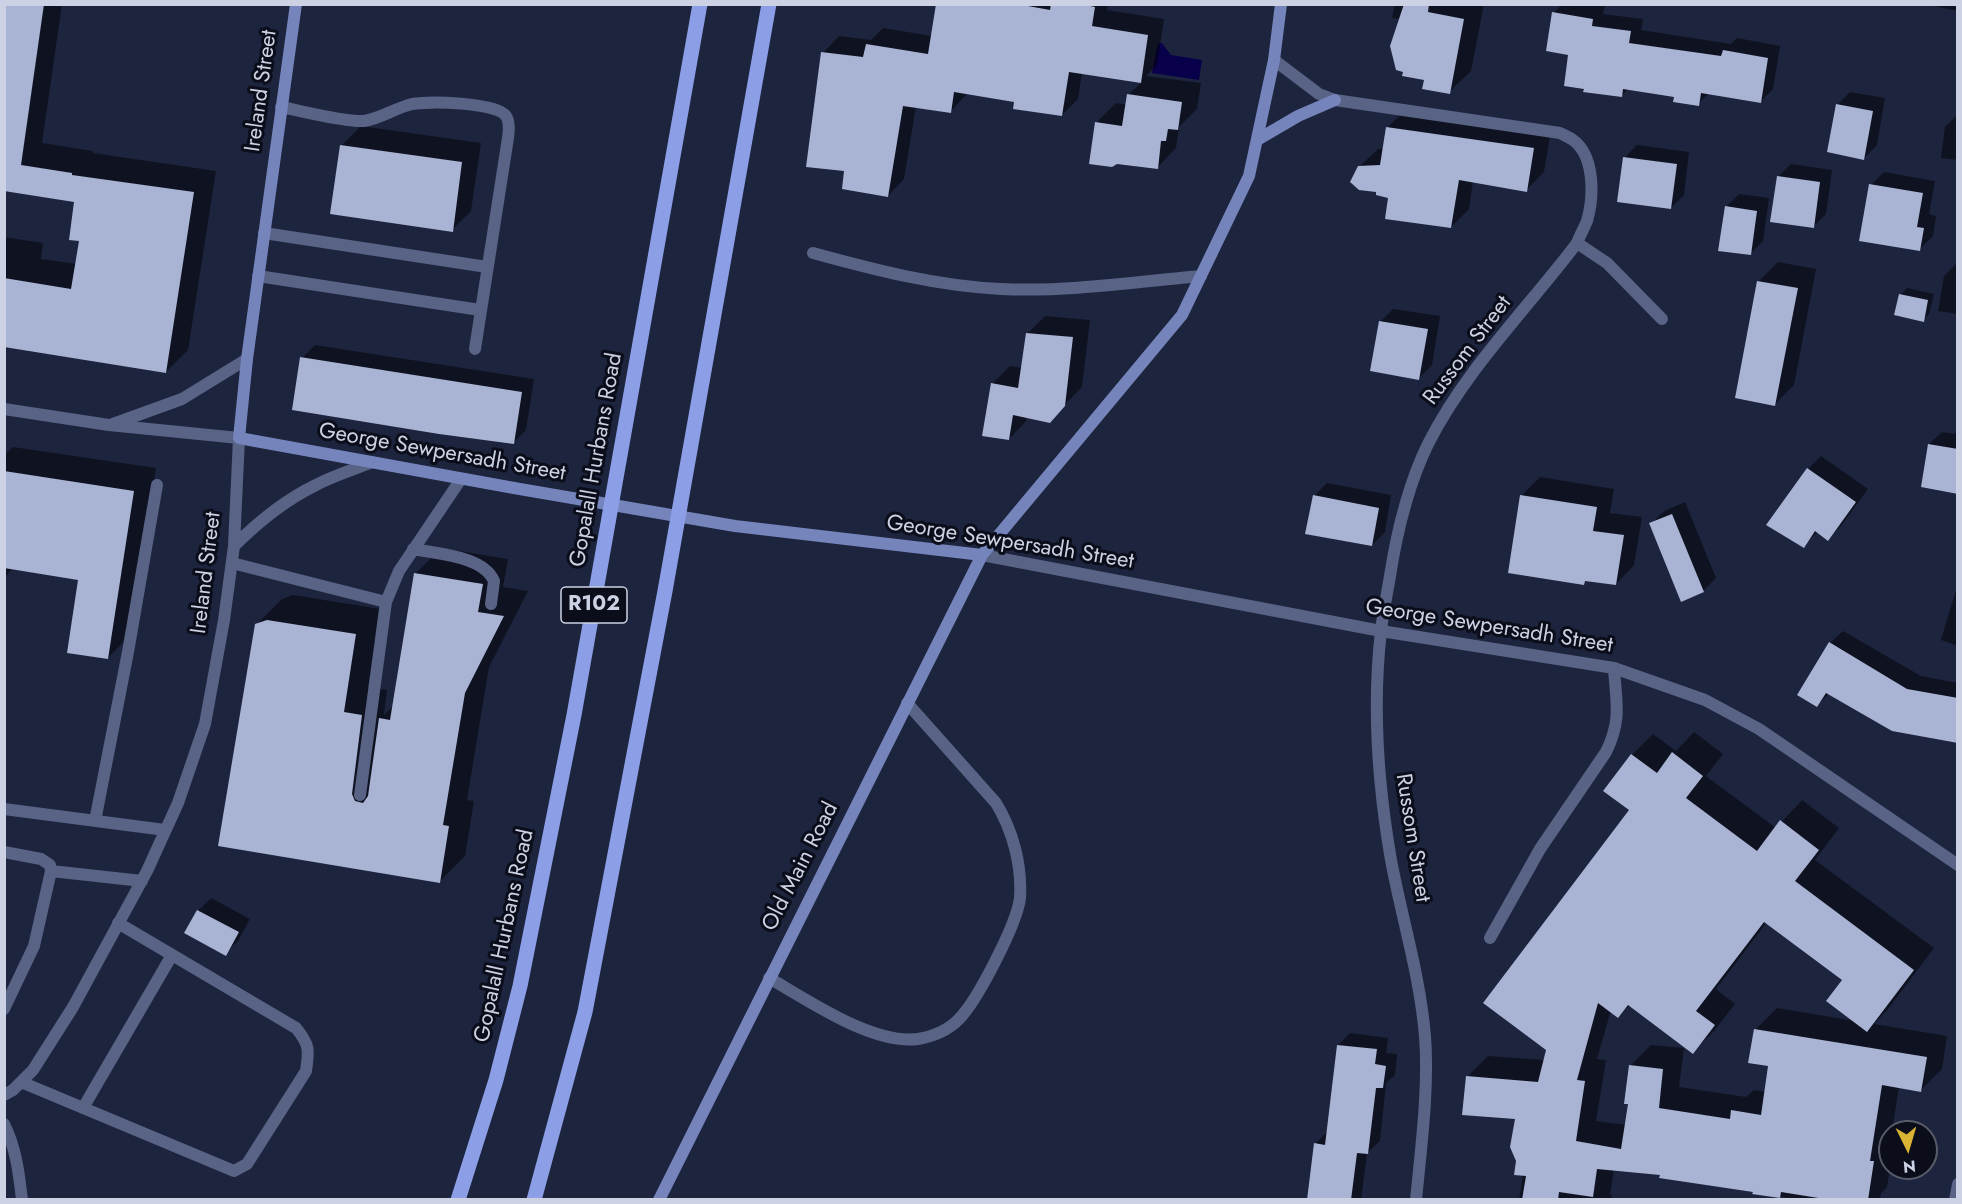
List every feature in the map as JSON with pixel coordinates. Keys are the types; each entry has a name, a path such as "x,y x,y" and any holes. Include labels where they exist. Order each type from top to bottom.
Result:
{"main road":[{"name":"Gopalall Hurbans Road","path":"458,1200 496,1080 520,986 574,715 700,4"},
{"name":"R102","path":"534,1200 585,1012 665,591 769,4"}],"street":[{"name":"Ireland Street","path":"4,1095 13,1090 33,1070 73,1007 142,880 178,803 205,724 232,563 238,438 247,359 296,4"},
{"path":"982,555 1182,315 1249,176 1274,60 1281,4"},
{"name":"Russom Street","path":"1274,60 1319,93 1335,100 1560,133 1574,140 1584,155 1590,174 1591,198 1587,220 1577,243 1467,380 1428,444 1413,481 1396,535 1381,631 1377,737 1382,802 1392,864 1418,981 1425,1037 1425,1079 1416,1200"},
{"path":"1257,140 1298,116 1335,100"},
{"path":"281,107 363,121 412,104 427,103 483,106 499,110 506,116 509,123 508,138 475,349"},
{"path":"264,233 487,267"},
{"path":"1577,243 1607,263 1662,319"},
{"path":"813,253 884,273 948,284 1000,289 1072,288 1201,276"},
{"path":"258,276 480,310"},
{"path":"110,425 182,399 247,359"},
{"name":"George Sewpersadh Street","path":"4,409 110,425 238,438 735,526 982,555 1381,631 1614,668 1705,700 1759,729 1958,865"},
{"path":"234,546 274,511 316,485 372,462"},
{"path":"360,795 386,602 399,571 461,479"},
{"path":"95,821 129,652 156,485"},
{"path":"413,549 475,562 485,568 494,581 491,604"},
{"name":"Old Main Road","path":"659,1200 982,555"},
{"path":"232,563 386,602"},
{"path":"1490,938 1539,849 1606,752 1614,735 1617,720 1614,668"},
{"path":"769,978 872,1033 900,1039 919,1038 940,1032 958,1020 977,995 1011,929 1020,900 1015,845 1007,821 996,803 907,702"},
{"path":"4,809 165,830"},
{"path":"4,852 41,859 50,865 51,871 34,946 4,1009"},
{"path":"51,871 142,880"},
{"path":"21,1082 234,1171 247,1164 306,1071 308,1053 306,1040 296,1028 118,923"},
{"path":"83,1108 172,956"},
{"path":"4,1124 12,1139 22,1200"},
{"path":"1955,1200 1958,1184"}],"shaded area":[{"path":"1162,43 1171,55 1202,60 1199,80 1152,73 1158,44"}],"building":[{"path":"4,4 44,4 21,165 72,173 72,175 194,192 166,373 4,347 4,278 71,289 79,241 69,240 74,202 4,191"},
{"path":"936,4 1017,4 1050,10 1051,4 1080,4 1095,7 1092,26 1148,35 1141,83 1069,72 1062,116 1013,109 1014,102 954,92 951,113 903,106 888,197 842,189 844,171 806,167 821,52 863,57 866,44 928,54"},
{"path":"1404,4 1429,4 1428,12 1464,19 1450,94 1422,89 1424,80 1402,76 1403,72 1396,70 1390,46"},
{"path":"1552,12 1593,19 1592,26 1631,31 1629,43 1721,56 1723,50 1768,58 1761,103 1701,93 1699,106 1673,102 1674,97 1623,89 1622,97 1583,92 1584,89 1564,86 1568,55 1546,51"},
{"path":"1127,94 1182,102 1178,130 1168,129 1166,141 1161,141 1158,169 1117,164 1112,167 1089,164 1095,122 1122,126"},
{"path":"1836,104 1873,111 1864,160 1827,152"},
{"path":"1386,127 1534,148 1527,192 1459,180 1451,228 1385,219 1388,198 1376,195 1376,192 1359,190 1350,182 1358,166 1380,165"},
{"path":"340,145 462,162 453,232 330,214"},
{"path":"1623,157 1677,164 1671,209 1617,202"},
{"path":"1777,176 1820,182 1814,228 1770,222"},
{"path":"1869,184 1923,193 1917,227 1924,228 1920,251 1859,241"},
{"path":"1725,206 1757,211 1751,255 1718,251"},
{"path":"1757,281 1798,288 1775,406 1735,398"},
{"path":"1899,294 1928,300 1924,322 1894,315"},
{"path":"1379,321 1428,329 1419,380 1370,371"},
{"path":"1026,333 1073,337 1065,406 1050,423 1013,415 1009,440 982,436 991,383 1018,388"},
{"path":"300,357 522,392 514,444 292,410"},
{"path":"1928,444 1958,449 1958,494 1921,487"},
{"path":"1807,468 1856,502 1828,541 1815,531 1804,548 1766,525"},
{"path":"4,471 134,491 108,659 67,653 78,580 4,568"},
{"path":"1313,495 1379,508 1372,546 1305,534"},
{"path":"1520,495 1597,507 1593,531 1624,535 1616,585 1585,581 1584,585 1508,573"},
{"path":"1672,514 1704,592 1681,602 1649,523"},
{"path":"414,573 483,584 478,612 504,616 465,693 443,825 449,826 440,883 218,846 255,624 267,620 356,634 344,712 362,715 352,794 355,801 363,803 368,796 379,718 390,720"},
{"path":"1829,642 1907,689 1958,698 1958,743 1892,731 1826,693 1817,707 1797,695"},
{"path":"1672,752 1703,776 1686,798 1757,851 1780,820 1819,850 1795,881 1914,970 1867,1032 1826,1001 1842,980 1764,922 1696,1011 1715,1025 1693,1054 1628,1005 1618,1018 1598,1003 1577,1080 1585,1081 1576,1141 1621,1149 1628,1104 1624,1104 1629,1065 1663,1069 1659,1108 1730,1119 1731,1110 1761,1115 1768,1066 1748,1063 1754,1029 1927,1057 1921,1092 1882,1085 1870,1161 1874,1161 1868,1200 1831,1200 1781,1192 1780,1198 1659,1178 1660,1175 1597,1169 1593,1197 1559,1192 1558,1200 1522,1200 1526,1176 1514,1175 1516,1161 1510,1147 1515,1119 1462,1115 1466,1076 1538,1082 1546,1050 1483,1003 1629,810 1603,791 1631,754 1657,773"},
{"path":"197,910 239,932 226,956 184,933"},
{"path":"1337,1045 1377,1049 1375,1064 1386,1066 1383,1088 1376,1088 1368,1154 1357,1153 1351,1200 1307,1200 1314,1143 1325,1145"}]}
